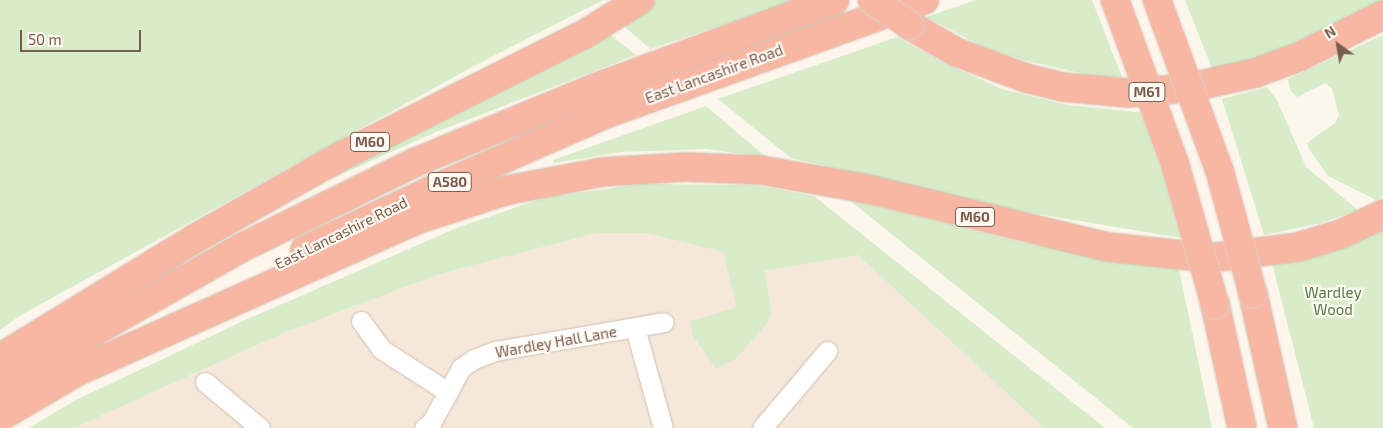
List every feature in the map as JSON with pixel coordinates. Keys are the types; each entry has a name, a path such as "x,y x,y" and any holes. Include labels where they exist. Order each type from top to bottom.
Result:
{"highway":[{"name":"M60","path":"0,358 105,293 343,155 584,35 640,0"},
{"name":"East Lancashire Road","path":"0,385 240,248 416,162 597,87 835,0"},
{"name":"M61","path":"872,0 909,25 956,52 1026,78 1063,87 1128,93 1188,88 1255,73 1307,53 1383,15"},
{"name":"East Lancashire Road","path":"0,417 74,373 303,250 500,160 617,110 924,0"},
{"path":"1115,0 1175,164 1215,304 1242,428"},
{"path":"1157,0 1220,172 1253,294 1283,428"},
{"name":"M60","path":"74,373 416,220 508,190 562,178 686,167 761,170 868,189 1108,247 1209,258 1298,247 1341,234 1383,214"}],"street":[{"path":"361,321 381,349 448,392"},
{"name":"Wardley Hall Lane","path":"424,428 431,423 461,368 495,350 664,322"},
{"name":"Wardley Hall Lane","path":"635,328 663,428"},
{"path":"762,428 827,351"},
{"path":"205,382 260,428"}],"shaded area":[{"path":"597,233 645,233 723,252 738,307 690,321 737,358 766,325 772,313 765,271 858,255 1044,428 74,428 286,332 440,274"}],"green space":[{"path":"0,0 603,0 476,65 21,315 0,330"},
{"path":"656,0 798,0 650,49 622,24"},
{"path":"976,0 1092,0 1122,77 1094,76 1023,60 984,47 926,17"},
{"path":"1185,0 1383,0 1276,52 1213,71"},
{"path":"608,33 636,55 436,132 279,202"},
{"path":"1383,35 1383,196 1376,200 1328,176 1309,149 1307,143 1335,123 1339,115 1332,89 1325,83 1297,97 1291,91 1288,79"},
{"path":"897,37 942,62 1002,89 1067,105 1148,113 1182,238 1020,211 791,158 718,99"},
{"path":"1267,87 1277,100 1306,167 1358,210 1321,223 1264,235 1222,99"},
{"path":"706,106 766,157 706,149 622,152 554,163 553,160"},
{"path":"643,184 755,185 814,196 1105,428 1044,428 858,255 765,271 772,314 766,325 737,358 716,369 693,336 690,321 737,307 723,252 645,233 597,233 440,274 286,332 74,428 29,428 74,401 243,321 459,227 546,197"},
{"path":"848,199 1025,243 1179,269 1212,428 1133,428"},
{"name":"Wardley Wood","path":"1383,228 1383,428 1314,428 1272,263 1329,251"}]}
